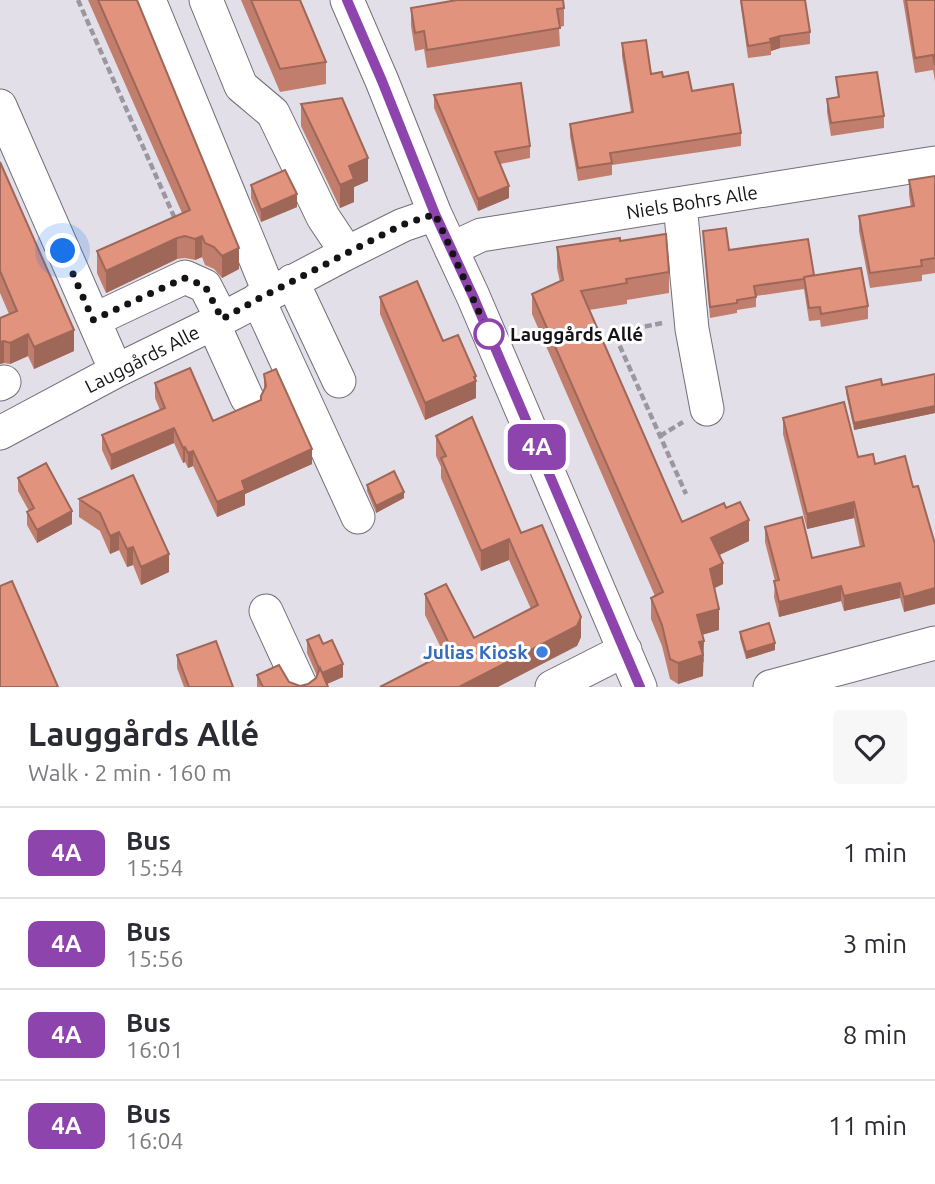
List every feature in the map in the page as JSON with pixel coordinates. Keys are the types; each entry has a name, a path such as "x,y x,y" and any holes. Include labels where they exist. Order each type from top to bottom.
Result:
{"street":[{"path":"149,0 273,291 358,517"},
{"path":"206,0 241,86 273,113 323,217 347,253"},
{"path":"347,0 435,214 473,296 640,687"},
{"path":"1,111 116,371"},
{"name":"Niels Bohrs Alle","path":"451,249 481,235 935,163"},
{"path":"680,204 691,317 707,409"},
{"name":"Lauggårds Alle","path":"0,433 402,225 435,214"},
{"path":"93,320 184,278 205,286 247,398"},
{"path":"273,291 339,381"},
{"path":"266,611 301,687"},
{"path":"770,687 935,643"},
{"path":"552,687 625,650"}],"path":[{"path":"78,0 177,224"},
{"path":"686,495 614,333 691,317"}],"building":[{"path":"98,0 137,0 239,248 222,256 214,247 205,243 202,236 195,239 185,236 106,271 97,251 190,210"},
{"path":"251,0 300,0 326,62 280,69"},
{"path":"457,0 563,0 564,8 557,9 560,28 427,50 424,31 415,33 411,8"},
{"path":"741,0 805,0 810,32 780,36 770,39 771,42 748,46"},
{"path":"906,0 935,0 935,65 933,55 915,58"},
{"path":"646,40 651,74 662,72 663,77 688,72 692,91 733,84 741,133 610,153 612,163 578,168 570,124 633,112 622,43"},
{"path":"877,72 884,116 831,123 827,99 839,97 836,77"},
{"path":"521,83 530,146 495,152 509,186 478,199 434,95"},
{"path":"342,98 368,158 349,166 354,179 340,185 301,104"},
{"path":"0,162 74,330 34,347 28,334 10,343 0,342 0,318 17,311 0,271"},
{"path":"285,170 297,194 261,210 251,185"},
{"path":"935,176 935,258 921,260 922,266 870,273 859,216 914,206 909,180"},
{"path":"726,228 729,250 808,239 814,275 804,279 754,286 756,297 710,307 703,231"},
{"path":"666,234 669,272 626,279 627,283 581,291 682,522 724,503 726,508 740,502 749,520 711,538 723,563 710,569 719,609 697,615 704,641 699,642 703,655 678,663 670,659 662,625 651,598 663,592 532,294 563,280 557,247"},
{"path":"861,268 868,306 821,314 820,307 809,308 804,277"},
{"path":"417,281 443,341 458,335 476,376 476,381 425,403 380,297"},
{"path":"190,368 213,421 261,400 266,386 264,374 276,369 312,449 242,481 245,490 217,502 193,451 188,453 185,447 183,448 174,428 111,455 102,435 165,408 155,383"},
{"path":"935,374 935,406 854,423 846,387 881,379 882,385"},
{"path":"844,402 858,457 873,454 875,464 905,456 913,487 918,486 935,544 935,588 904,597 900,583 844,596 841,586 779,602 774,581 779,580 765,527 802,517 812,558 864,546 854,502 807,514 783,418"},
{"path":"472,417 521,533 542,525 581,617 577,626 459,687 380,687 452,650 425,594 446,584 474,638 538,605 509,539 481,551 441,458 446,456 436,436"},
{"path":"46,463 72,511 37,530 27,512 34,508 18,478"},
{"path":"394,471 404,492 376,506 367,485"},
{"path":"133,475 169,554 141,567 133,547 127,549 119,532 110,536 100,513 79,499"},
{"path":"12,581 58,687 0,687 0,586"},
{"path":"769,623 775,643 746,652 740,632"},
{"path":"319,635 323,644 332,640 343,664 322,673 307,640"},
{"path":"216,641 233,687 189,687 177,655"},
{"path":"279,665 289,682 300,686 316,678 320,668 328,687 263,687 257,675"}],"bus line":[{"name":"4A","path":"347,0 435,214 473,296 640,687"}],"place":[{"name":"Lauggårds Allé","path":"489,334"},
{"name":"Julias Kiosk","path":"542,652"}],"route":[{"path":"63,251 93,320 184,278 205,286 222,319 402,225 435,214 492,341 489,334"}]}
